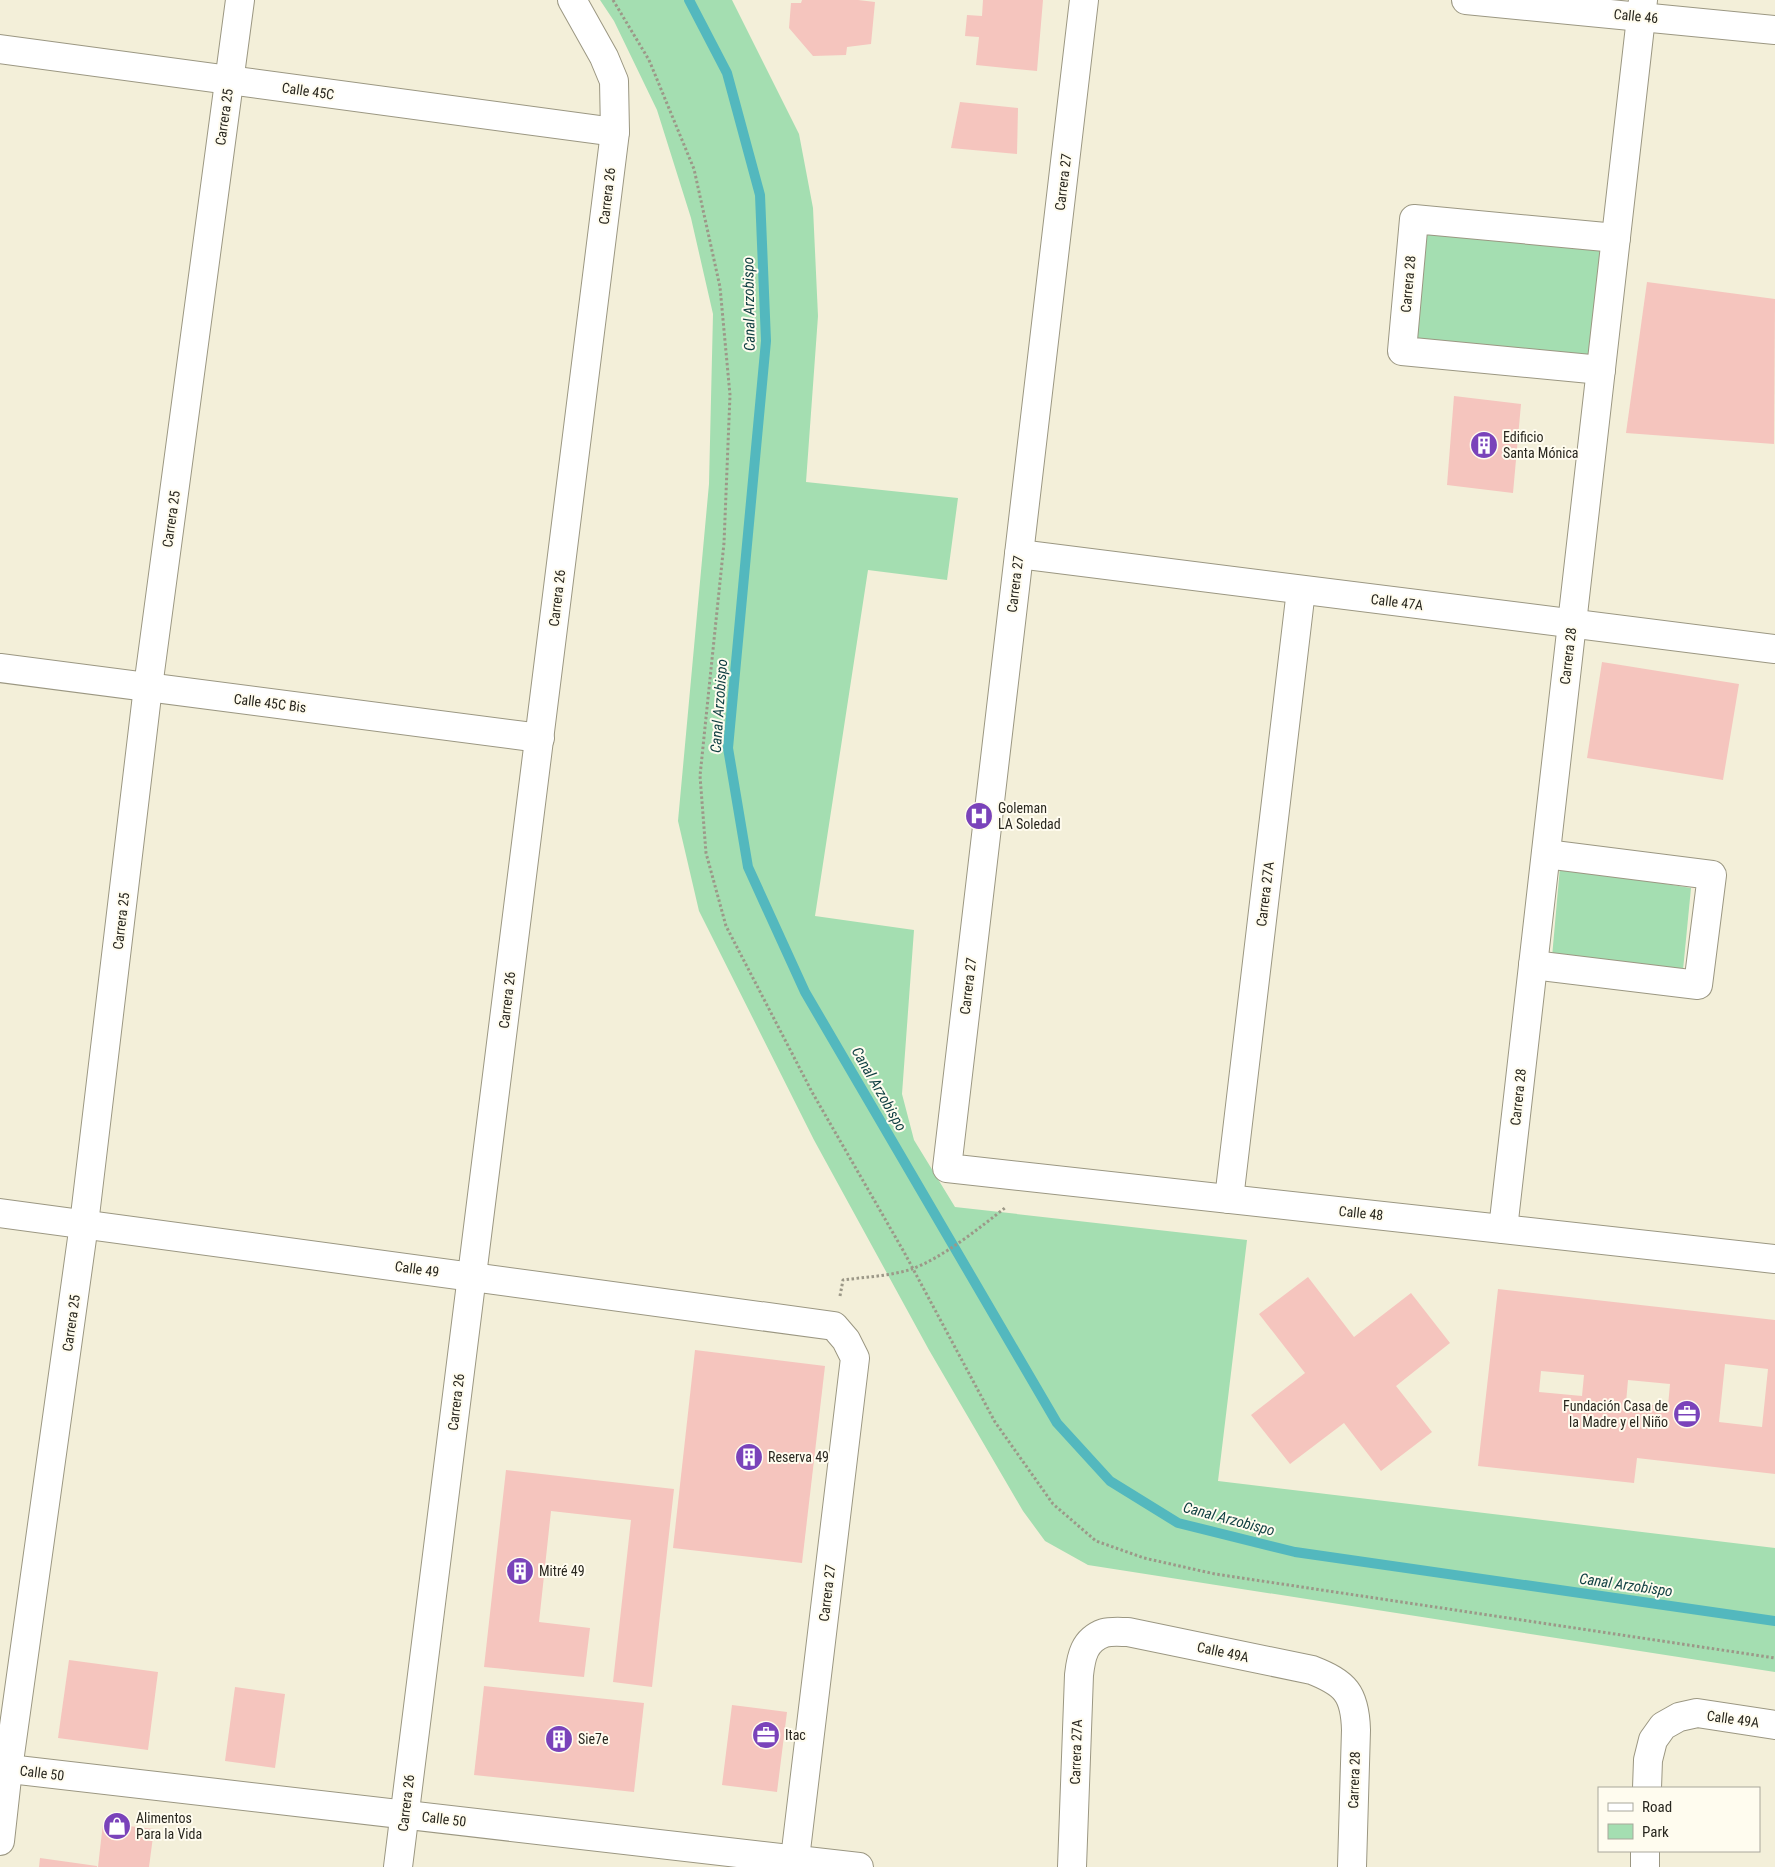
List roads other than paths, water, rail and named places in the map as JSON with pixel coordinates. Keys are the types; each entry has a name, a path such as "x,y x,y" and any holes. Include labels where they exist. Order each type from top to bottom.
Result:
{"street":[{"name":"Carrera 25","path":"0,1841 4,1769 84,1224 148,687 240,0"},
{"name":"Carrera 26","path":"398,1867 615,132 614,81 604,57 572,0"},
{"name":"Carrera 27","path":"947,1168 1084,0"},
{"name":"Calle 46","path":"1466,0 1642,8 1775,30"},
{"name":"Carrera 28","path":"1503,1229 1642,8"},
{"name":"Calle 45C","path":"0,49 615,132"},
{"name":"Carrera 28","path":"1601,370 1402,352 1414,219 1616,238"},
{"name":"Calle 47A","path":"1019,554 1775,649"},
{"name":"Carrera 27A","path":"1229,1199 1300,590"},
{"name":"Calle 45C Bis","path":"0,668 540,738"},
{"path":"1533,965 1698,985 1712,875 1546,854"},
{"name":"Calle 48","path":"947,1168 1775,1259"},
{"name":"Calle 49","path":"0,1213 834,1326"},
{"name":"Carrera 27","path":"794,1863 855,1358 846,1340 834,1326"},
{"name":"Calle 49A","path":"1091,1641 1105,1633 1128,1632 1138,1634 1312,1670 1334,1679 1348,1694"},
{"name":"Carrera 27A","path":"1072,1867 1079,1675 1082,1654 1091,1641"},
{"name":"Carrera 28","path":"1348,1694 1355,1712 1356,1730 1352,1867"},
{"name":"Calle 49A","path":"1647,1787 1648,1760 1653,1740 1663,1726 1679,1717 1697,1713 1775,1725"},
{"name":"Calle 50","path":"4,1769 405,1815 794,1863 859,1867"},
{"path":"1645,1852 1645,1867"}],"waterway":[{"name":"Canal Arzobispo","path":"689,0 727,73 760,195 766,341 728,748 748,867 805,992 1057,1423 1110,1481 1178,1523 1295,1552 1775,1621"}],"place":[{"name":"Edificio Santa Mónica","path":"1484,445"},
{"name":"Goleman LA Soledad","path":"979,816"},
{"name":"Fundación Casa de la Madre y el Niño","path":"1687,1414"},
{"name":"Reserva 49","path":"749,1457"},
{"name":"Mitré 49","path":"520,1571"},
{"name":"Itac","path":"766,1735"},
{"name":"Sie7e","path":"559,1739"},
{"name":"Alimentos Para la Vida","path":"117,1826"}]}
